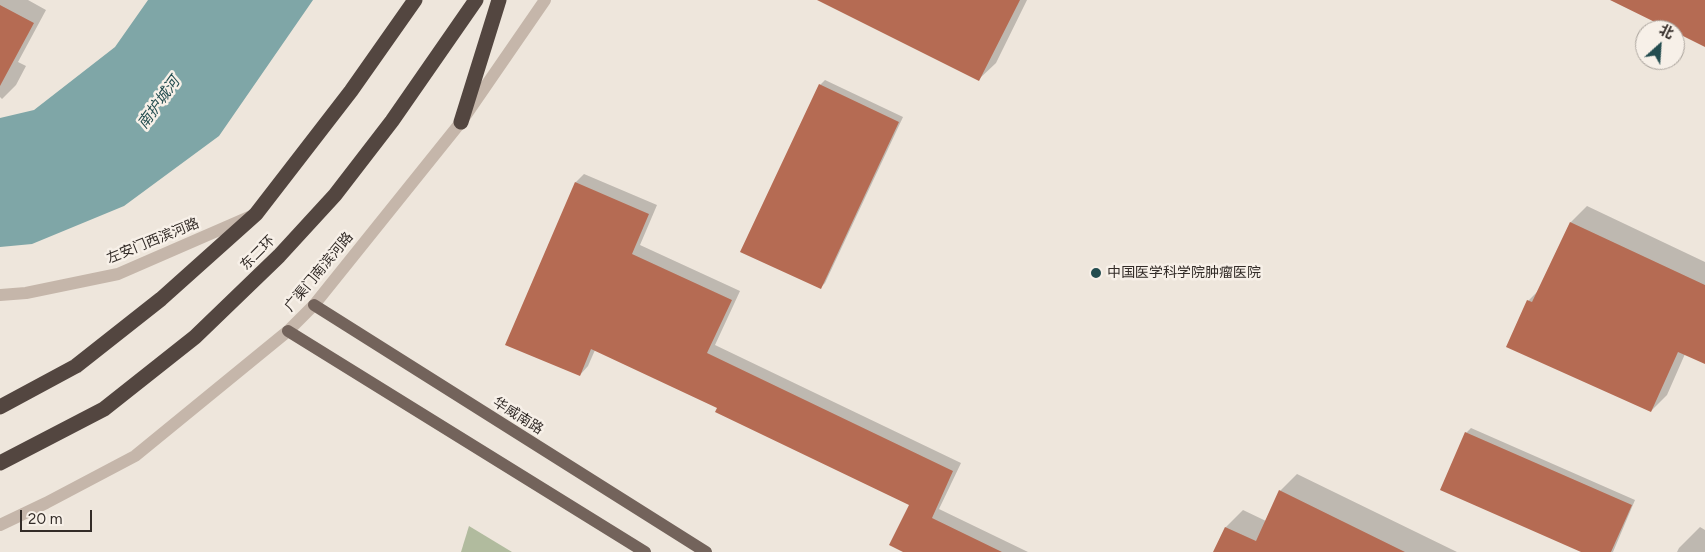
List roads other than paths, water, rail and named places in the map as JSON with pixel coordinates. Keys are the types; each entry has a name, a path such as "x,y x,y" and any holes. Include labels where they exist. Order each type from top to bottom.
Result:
{"highway":[{"path":"0,407 76,366 161,299 256,214 351,91 415,0"},
{"name":"东二环","path":"0,463 104,409 195,337 279,256 335,195 358,166 392,121 476,0"},
{"path":"461,122 499,0"}],"main road":[{"name":"华威南路","path":"314,305 706,552"},
{"path":"288,331 645,552"}],"street":[{"name":"广渠门南滨河路","path":"0,526 134,456 288,331 314,305 461,122 545,0"},
{"name":"左安门西滨河路","path":"0,295 26,293 118,274 256,214"}],"water":[{"name":"南护城河","path":"148,0 313,0 219,136 124,206 32,244 0,247 0,118 34,110 115,47"}],"place":[{"name":"中国医学科学院肿瘤医院","path":"1096,273"}]}
